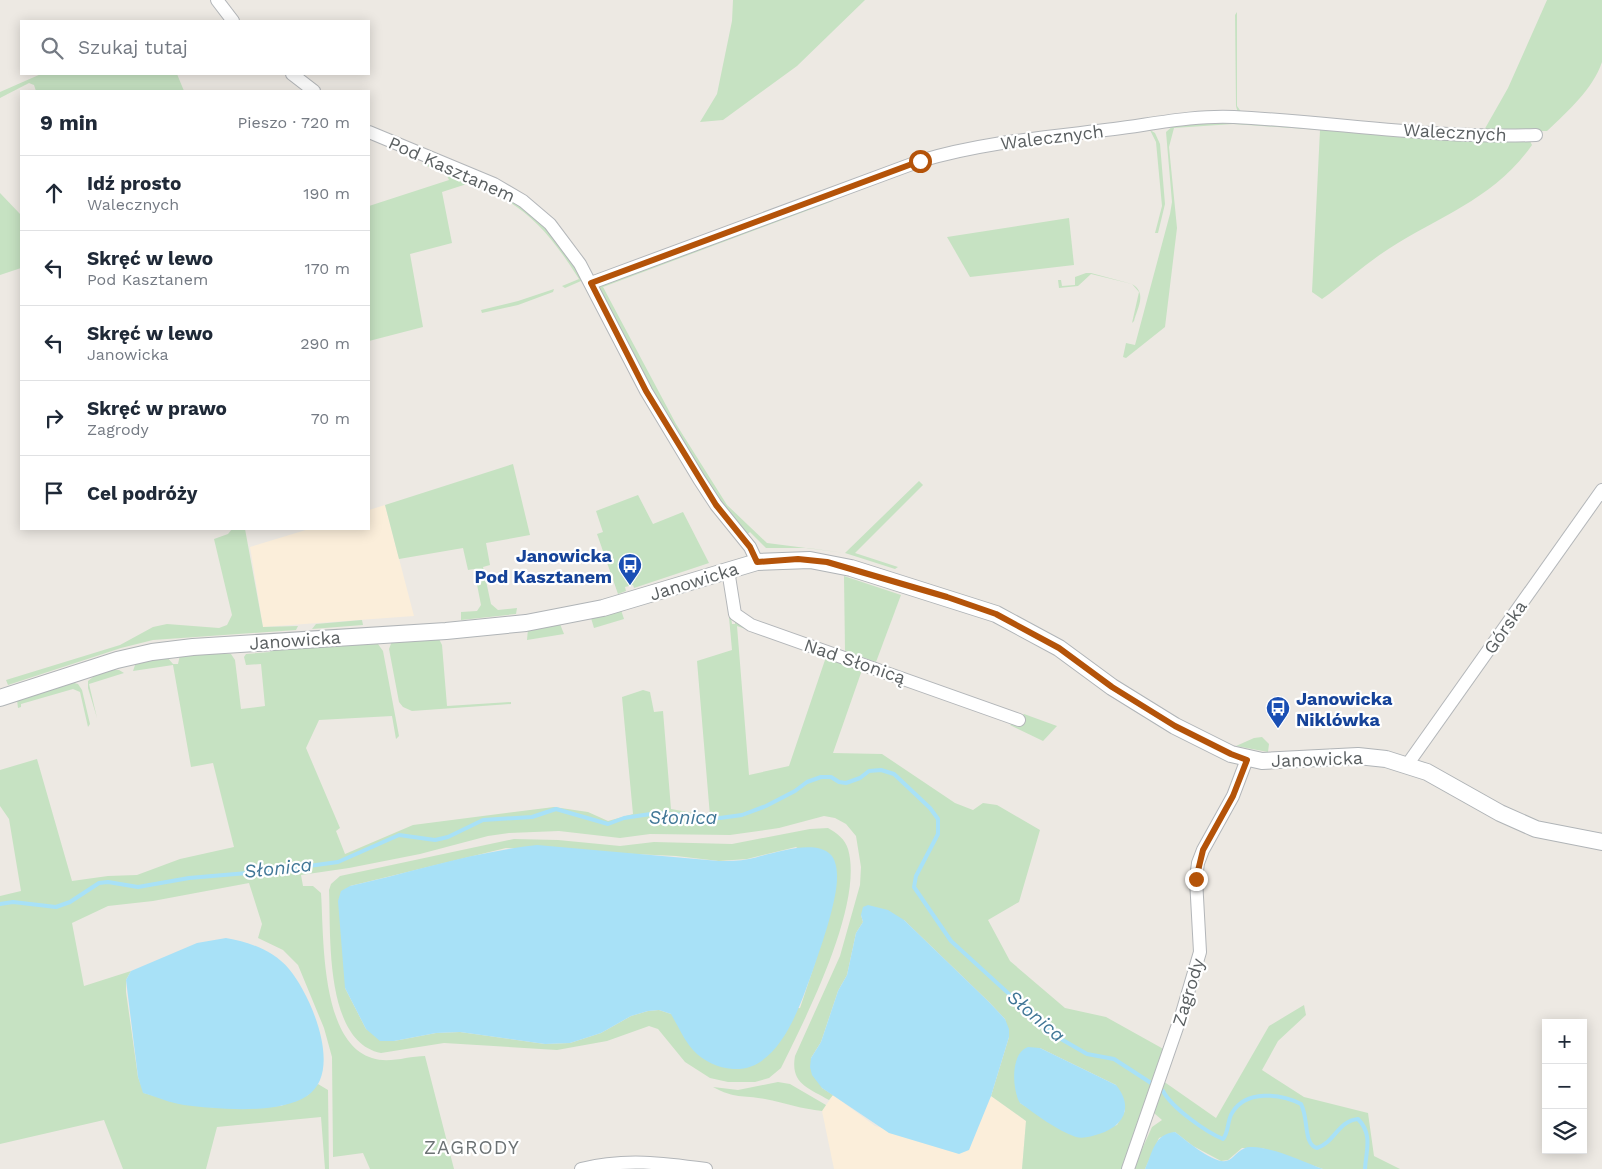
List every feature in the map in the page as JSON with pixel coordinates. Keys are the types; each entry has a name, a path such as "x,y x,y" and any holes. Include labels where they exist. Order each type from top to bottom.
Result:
{"street":[{"path":"217,0 232,20"},
{"path":"293,75 313,90"},
{"name":"Walecznych","path":"591,283 920,161 974,147 1160,123 1233,117 1430,132 1510,136 1536,135"},
{"name":"Pod Kasztanem","path":"370,132 478,177 523,201 562,239 591,283 646,391 716,505 750,547 757,562"},
{"name":"Górska","path":"1407,765 1602,490"},
{"name":"Janowicka","path":"0,698 122,659 152,652 194,647 446,631 526,623 603,608 757,562 798,559 827,562 947,597 996,614 1059,648 1112,687 1175,726 1247,760 1262,761 1358,756 1386,759 1427,772 1500,813 1536,828 1602,842"},
{"name":"Nad Słonicą","path":"728,570 735,614 750,625 1019,720"},
{"name":"Zagrody","path":"1128,1169 1182,1014 1200,952 1196,879 1198,863 1203,850 1233,796 1247,760"},
{"path":"581,1169 641,1161 706,1169"}],"shaded area":[{"path":"385,505 414,616 263,627 250,547 306,530 370,530 370,510"},
{"path":"833,1095 875,1126 969,1150 991,1096 1026,1121 1022,1169 834,1169 822,1111"}],"green space":[{"path":"733,0 865,0 797,66 723,120 700,122 717,94 732,21"},
{"path":"1547,0 1602,0 1602,62 1598,72 1579,100 1547,131 1483,132 1508,88"},
{"path":"1237,12 1237,106 1242,113 1238,113 1236,106 1235,15"},
{"path":"39,75 177,75 184,90 36,90 34,85 29,83 0,98 0,92"},
{"path":"1233,121 1529,139 1532,145 1502,179 1485,192 1390,248 1322,299 1312,292 1320,130 1233,124 1174,128 1169,147 1177,228 1165,327 1126,358 1123,357 1126,343 1135,345 1170,214 1172,202 1166,132 1174,125"},
{"path":"1150,130 1155,133 1160,144 1165,204 1158,233 1155,233 1162,206 1156,142"},
{"path":"427,162 462,175 508,196 518,203 537,219 553,238 582,278 581,281 565,288 562,286 579,279 546,233 508,201 473,182 442,192 452,243 410,254 423,327 370,341 370,206 449,180 445,172 421,164"},
{"path":"0,193 20,214 20,268 0,275"},
{"path":"830,199 833,201 603,287 676,424 727,505 767,543 806,548 766,548 750,532 746,535 685,446 649,384 599,285"},
{"path":"1069,218 1074,265 970,277 947,237"},
{"path":"1091,273 1132,284 1091,274 1078,286 1059,288 1058,280 1061,280 1062,286 1075,285 1075,277"},
{"path":"554,289 553,292 518,305 482,313 481,310 518,301"},
{"path":"1139,292 1140,301 1132,323"},
{"path":"513,464 530,535 486,543 490,565 483,567 491,604 498,610 517,608 516,614 461,620 461,612 477,611 481,605 474,569 468,570 463,548 399,559 385,505"},
{"path":"919,481 923,485 855,553 898,567 895,569 845,553"},
{"path":"638,495 653,524 683,512 709,563 634,588 633,585 625,587 626,591 618,594 597,534 603,532 596,511"},
{"path":"231,530 245,530 263,627 298,626 296,630 153,640 121,648 8,685 6,680 120,645 153,627 167,624 219,628 227,625 232,615 214,539 228,534"},
{"path":"844,576 901,595 876,662 845,651"},
{"path":"726,584 732,624 735,624 735,617 760,634 737,626 749,775 789,766 826,657 862,670 833,753 882,754 955,803 973,810 983,803 997,805 1040,830 1019,902 988,920 1010,961 1065,1008 1106,1017 1167,1051 1123,1169 1022,1169 1026,1121 991,1096 1009,1037 1005,1019 904,920 861,915 863,922 856,933 847,975 838,991 821,1042 811,1058 822,1088 833,1095 829,1100 808,1088 798,1079 795,1073 795,1056 840,956 860,885 861,867 856,836 846,824 835,818 824,816 779,828 730,835 650,834 620,838 559,831 509,833 488,836 420,854 301,875 303,886 313,886 321,893 328,986 334,1010 343,1032 355,1048 378,1060 425,1056 454,1169 370,1169 363,1153 333,1157 332,1057 324,1028 298,965 283,950 258,938 262,924 249,883 153,901 108,906 72,923 84,986 131,971 126,980 126,992 138,1077 144,1093 182,1104 218,1108 281,1106 308,1095 318,1084 328,1090 329,1169 325,1169 321,1117 217,1127 206,1169 123,1169 104,1120 0,1144 0,896 21,891 9,819 0,806 0,770 37,759 72,881 108,876 137,875 180,859 234,847 213,763 191,767 173,665 133,671 136,662 167,657 173,664 178,664 180,655 231,654 235,660 241,709 265,706 261,664 246,665 244,657 246,654 270,652 272,649 378,644 383,651 399,736 396,739 392,716 319,720 306,748 340,828 336,831 345,854 413,825 554,807 588,812 608,821 633,814 622,697 643,690 650,692 654,712 663,711 671,809 710,816 697,661 732,650","holes":["1040,1048 1116,1085 1125,1111 1117,1125 1077,1137 1020,1103"]},
{"path":"621,610 624,619 594,628 591,618"},
{"path":"362,620 363,625 312,629 316,624"},
{"path":"560,624 564,634 527,640 528,629"},
{"path":"438,637 442,645 447,706 511,702 511,704 412,711 403,707 399,702 389,649 392,641"},
{"path":"119,670 124,673 89,684 97,718 88,688 88,681 98,673"},
{"path":"71,682 78,684 82,690 90,724 88,727 80,692 73,689 21,704 21,707 18,708 17,700"},
{"path":"1024,714 1057,726 1043,741 1010,725"},
{"path":"1262,737 1269,744 1268,752 1236,746 1254,738"},
{"path":"828,828 847,845 851,872 848,899 830,960 817,991 781,1068 769,1078 755,1082 728,1082 710,1078 685,1062 658,1029 649,1026 607,1041 557,1050 444,1043 381,1053 362,1045 349,1029 340,1008 334,984 331,958 329,890 331,884 340,876 514,839 558,840 620,846 654,842 732,844 810,829","holes":["796,847 837,876 826,926 800,1008 671,1014 659,1010 648,1011 631,1016 601,1033 570,1043 545,1044 460,1032 436,1033 394,1041 366,1029 345,988 350,886 506,848 676,856 719,861 747,859"]},
{"path":"1304,1005 1306,1015 1278,1041 1262,1070 1304,1097 1368,1113 1374,1156 1400,1169 1323,1169 1262,1148 1242,1148 1228,1160 1221,1161 1193,1146 1175,1132 1159,1138 1145,1169 1133,1169 1152,1127 1162,1120 1154,1113 1163,1081 1216,1118 1269,1026"},
{"path":"778,1082 790,1084 826,1105 822,1111 815,1110 765,1099 733,1095 713,1087 738,1090"}],"water":[{"path":"537,845 719,861 745,860 802,847 822,849 830,854 837,869 837,885 829,921 795,1016 776,1048 764,1059 749,1067 733,1069 716,1065 706,1061 693,1050 671,1014 659,1010 631,1016 601,1033 570,1043 545,1044 460,1032 436,1033 394,1041 380,1041 366,1029 345,988 338,901 341,891 350,886 466,857"},
{"path":"868,905 888,910 904,920 989,1002 1005,1019 1009,1029 1009,1037 991,1096 969,1150 959,1154 889,1133 822,1088 812,1075 810,1067 811,1058 821,1042 838,991 847,975 856,933 863,922 861,915 863,907"},
{"path":"226,938 260,948 283,962 298,981 314,1014 320,1033 323,1070 318,1085 307,1096 295,1102 264,1108 213,1108 179,1104 143,1093 138,1077 126,980 131,971 197,943"},
{"path":"1028,1047 1040,1048 1116,1085 1121,1093 1125,1108 1124,1115 1120,1121 1115,1126 1099,1134 1076,1137 1054,1126 1020,1103 1015,1090 1015,1064 1018,1056"},
{"path":"1175,1132 1201,1152 1217,1160 1229,1160 1242,1149 1252,1147 1279,1152 1323,1169 1145,1169 1158,1140 1168,1133"}],"waterway":[{"name":"Słonica","path":"0,904 13,902 56,907 70,902 99,883 108,882 138,887 189,878 272,871 338,862 399,835 435,840 448,837 483,820 532,817 556,809 608,824 624,818 657,813 720,818 742,815 766,806 795,791 807,782 821,777 831,777 839,782 846,783 860,778 869,771 881,770 894,774 930,808 938,819 938,834 916,876 914,887 951,941 1054,1035 1087,1054 1114,1059 1151,1083"},
{"name":"Słonica","path":"1163,1091 1167,1098 1190,1119 1223,1139 1229,1119 1238,1105 1255,1097 1274,1096 1301,1104 1310,1142 1317,1148 1328,1141 1341,1127 1358,1119 1366,1131 1368,1143 1365,1169"}],"place":[{"name":"Janowicka Pod Kasztanem","path":"630,586"},
{"name":"Janowicka Niklówka","path":"1278,729"}],"district":[{"name":"ZAGRODY","path":"472,1147"}],"route":[{"path":"920,161 591,283 646,391 699,479 716,505 750,547 757,562 798,559 827,562 947,597 996,614 1059,648 1144,708 1175,726 1247,760 1233,796 1203,850 1198,863 1196,879"}]}
